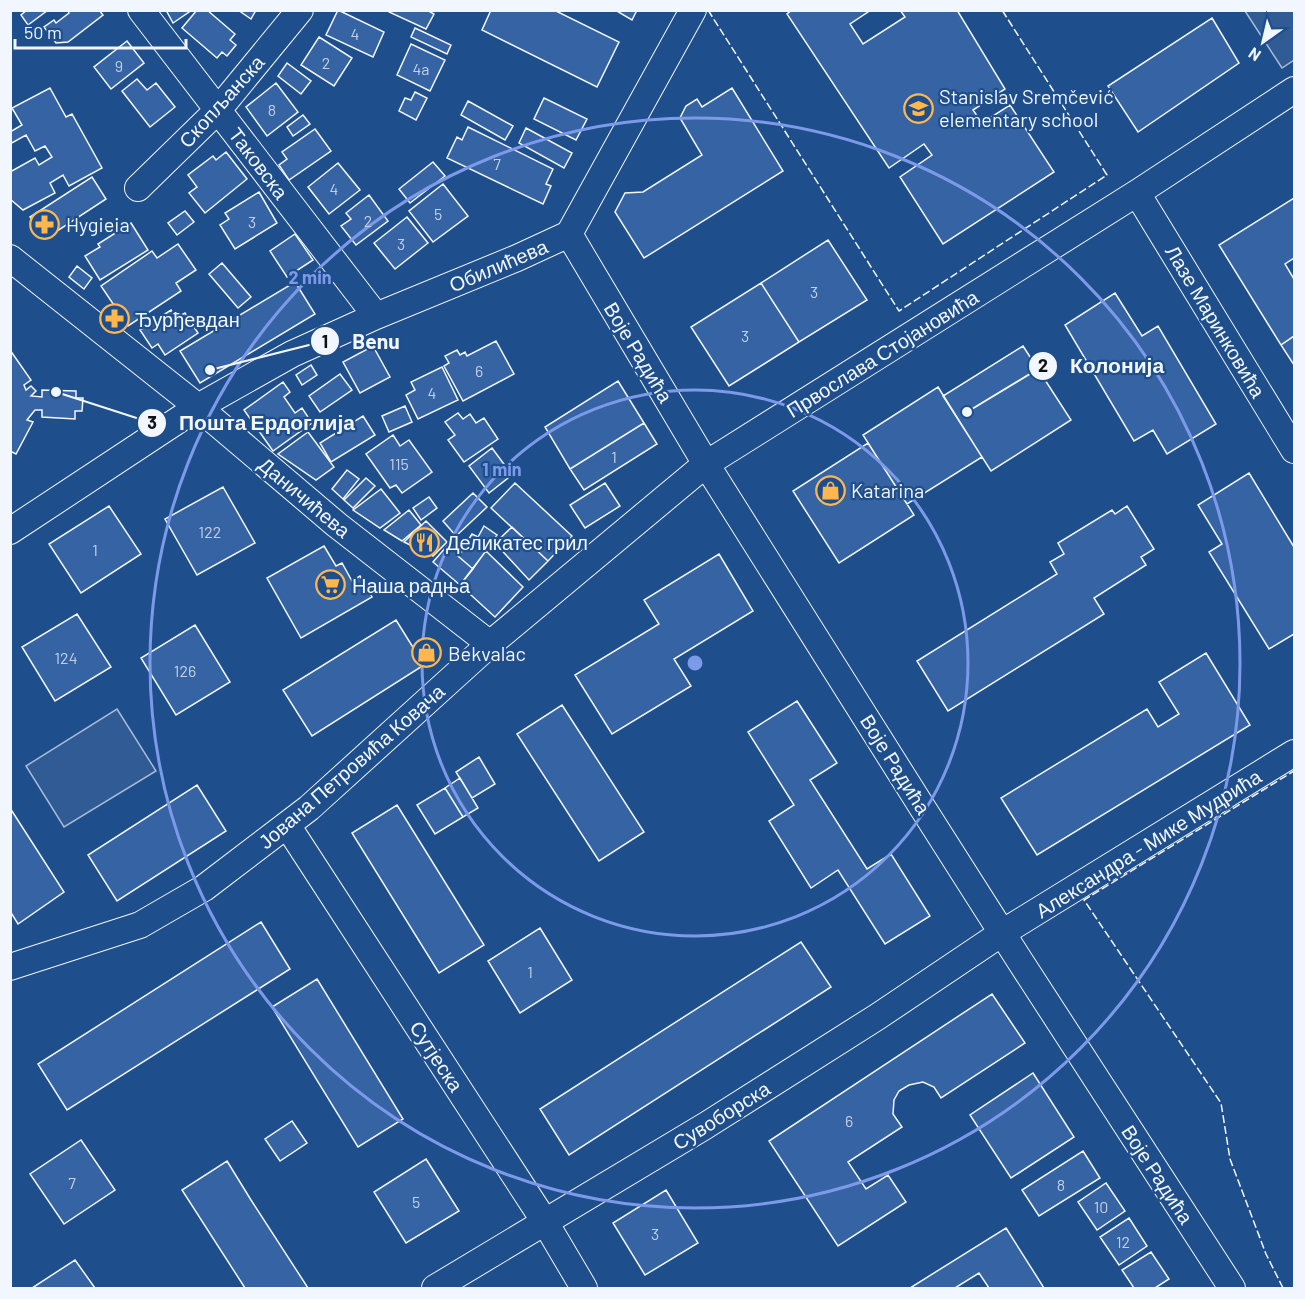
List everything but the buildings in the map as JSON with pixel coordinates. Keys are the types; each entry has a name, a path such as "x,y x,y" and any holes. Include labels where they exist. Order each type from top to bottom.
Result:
{"street":[{"name":"Таковска","path":"141,10 376,316"},
{"name":"Скопљанска","path":"138,188 218,110 300,10"},
{"name":"Обилићева","path":"10,531 198,407 292,354 569,234 693,10"},
{"name":"Првослава Стојановића","path":"490,644 706,464 1137,193 1294,90"},
{"name":"Лазе Маринковића","path":"1137,193 1294,450"},
{"name":"Воје Радића","path":"569,234 706,464 1002,933 1232,1288"},
{"name":"Даничићева","path":"10,258 198,407 337,525 490,644"},
{"name":"Јована Петровића Ковача","path":"10,967 140,925 204,888 309,808 490,644"},
{"name":"Александра - Мике Мудрића","path":"1002,933 1294,753"},
{"name":"Сутјеска","path":"288,825 545,1222 584,1288"},
{"name":"Сувоборска","path":"435,1288 705,1126 877,1017 1002,933"}],"shaded area":[{"path":"1245,11 1294,11 1294,60 1282,68"},
{"path":"117,709 156,771 64,827 26,766"}],"fence":[{"path":"708,10 899,311 1107,175 1002,10"},
{"path":"1283,1288 1266,1254 1230,1159 1221,1103 1084,900 1294,771"}],"place":[{"name":"Stanislav Sremčević elementary school","path":"918,108"},
{"name":"Hygieia","path":"45,224"},
{"name":"Ђурђевдан","path":"114,319"},
{"name":"Benu","path":"210,370"},
{"name":"Пошта Ердоглија","path":"56,392"},
{"name":"Колонија","path":"967,412"},
{"name":"Katarina","path":"830,490"},
{"name":"Деликатес грил","path":"425,542"},
{"name":"Наша радња","path":"331,585"},
{"name":"Bekvalac","path":"427,653"}]}
